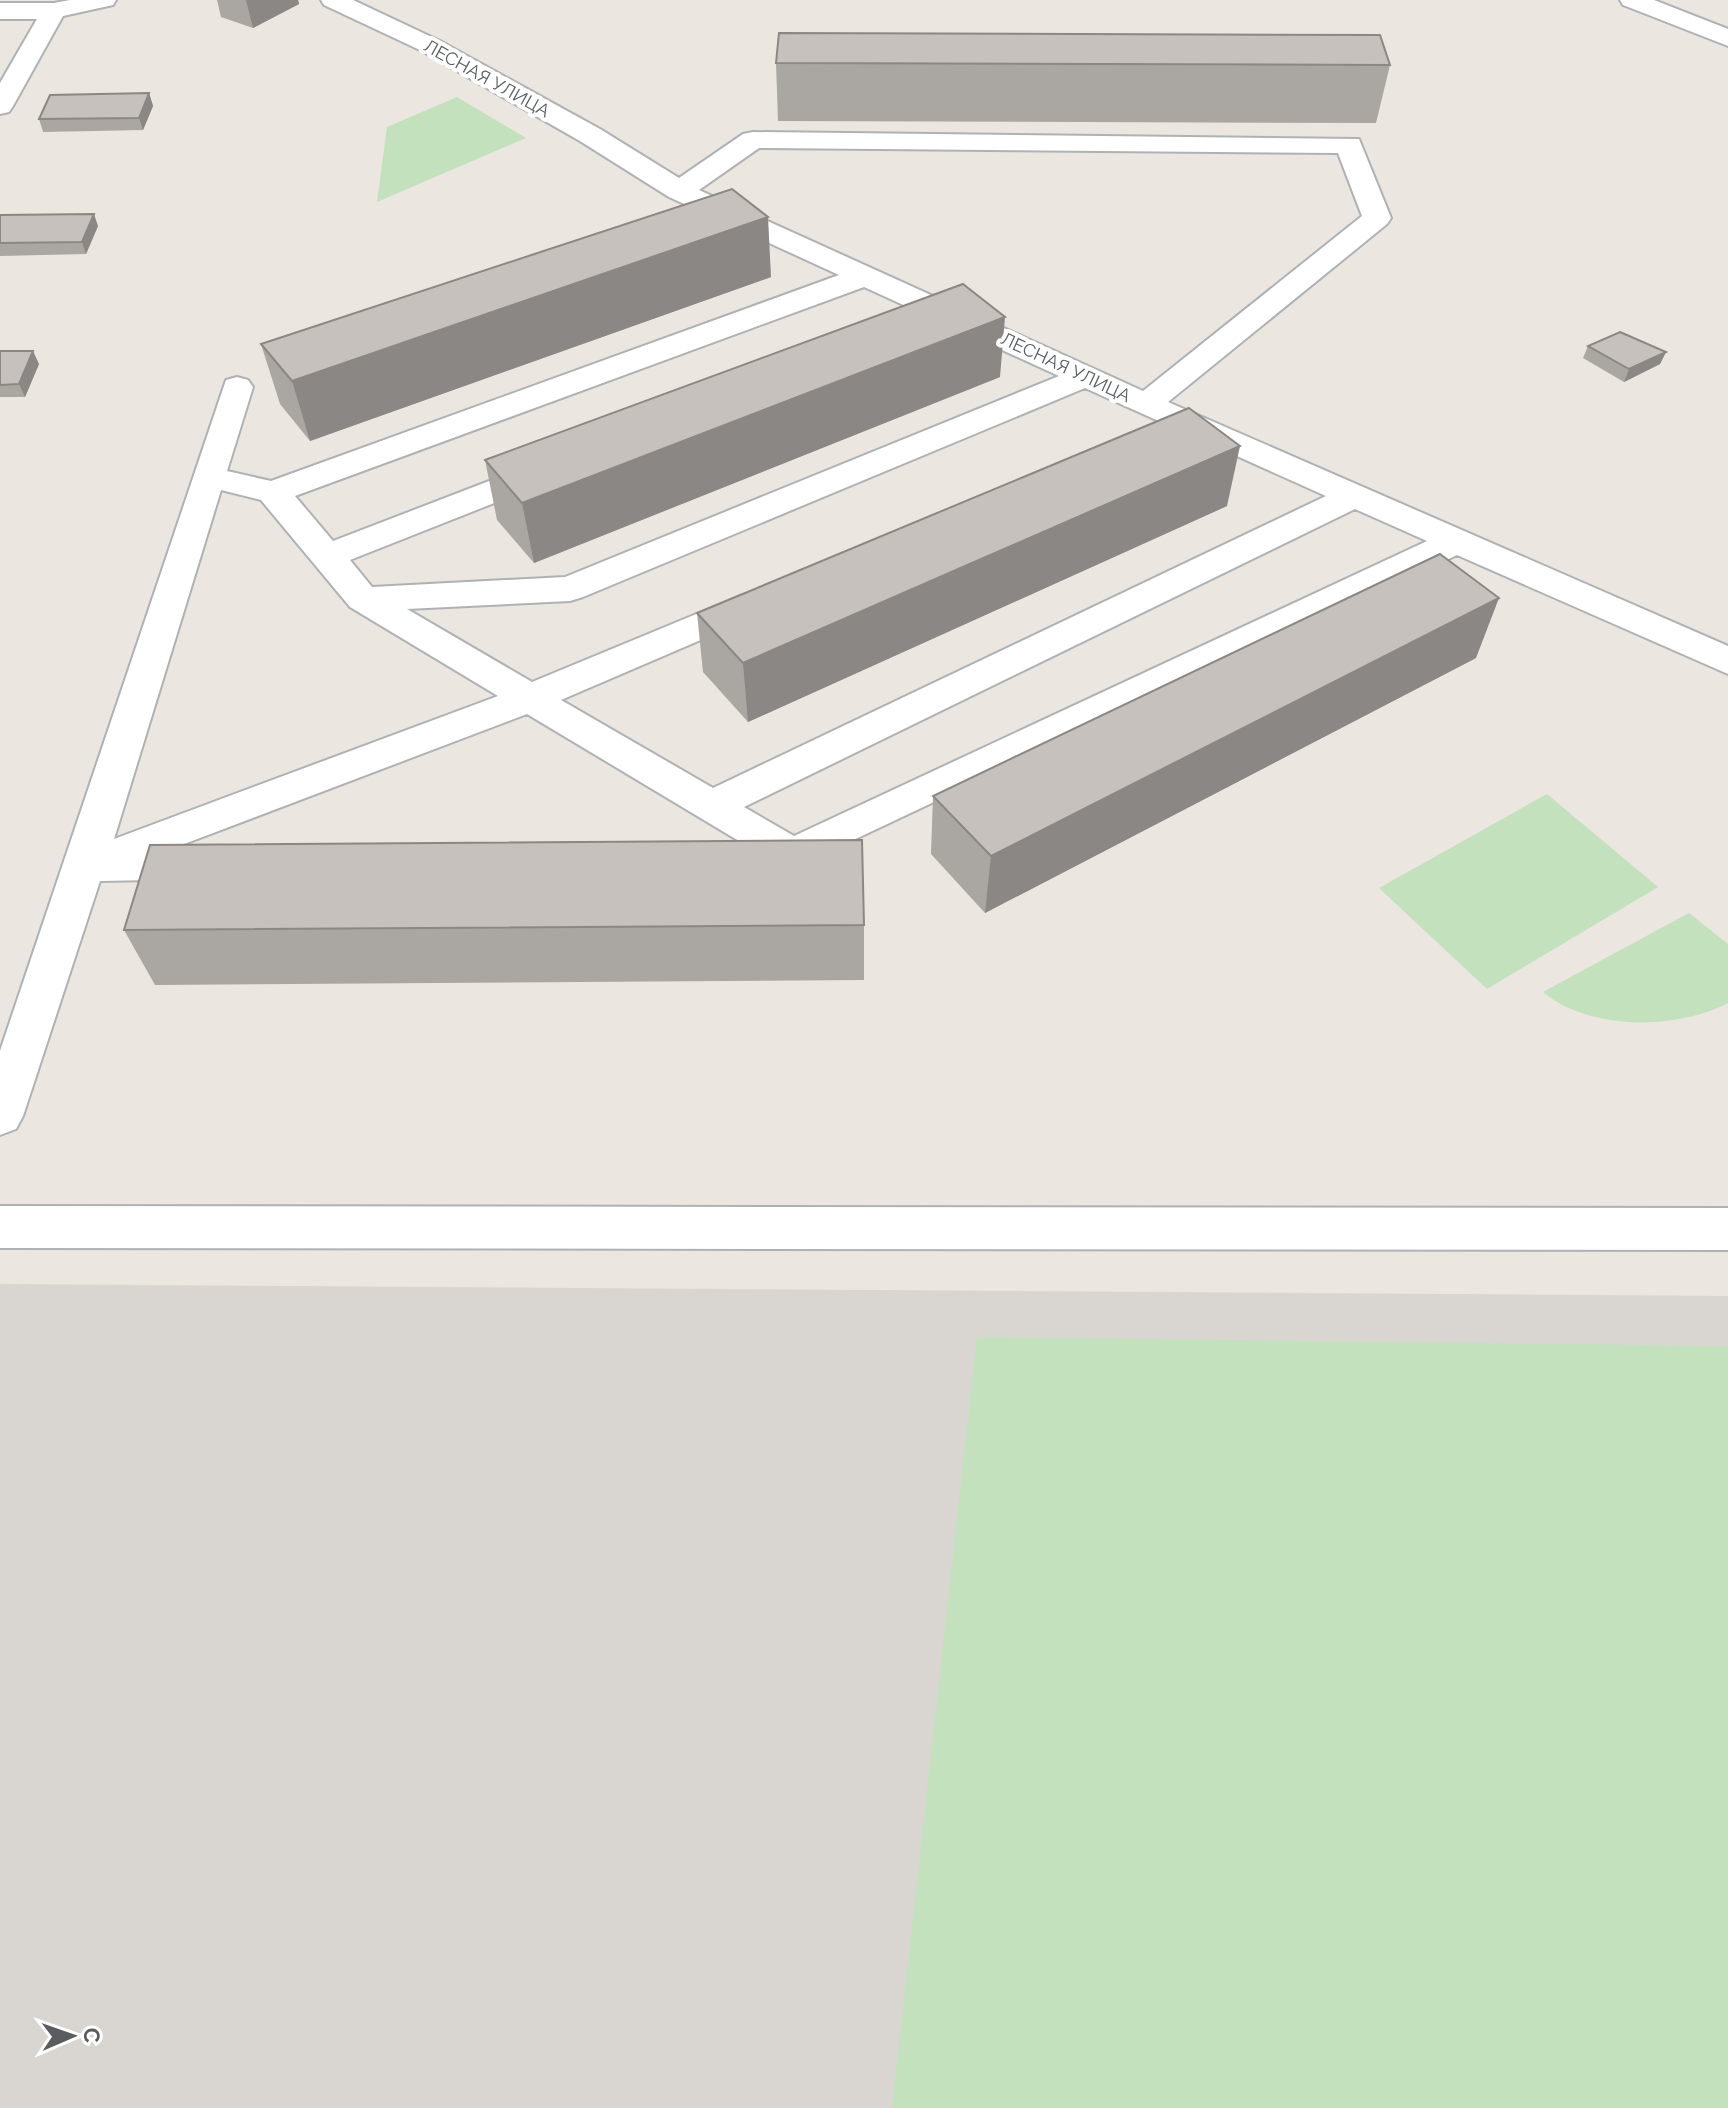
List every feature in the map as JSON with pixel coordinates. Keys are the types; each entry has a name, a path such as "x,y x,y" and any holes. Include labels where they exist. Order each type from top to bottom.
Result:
{"street":[{"path":"0,11 54,11 104,0"},
{"name":"ЛЕСНАЯ УЛИЦА","path":"333,0 431,46 590,135 679,191 1087,376 1146,420"},
{"path":"1632,0 1728,38"},
{"path":"0,106 54,11"},
{"path":"679,191 753,140 1349,145 1377,218 1146,420"},
{"path":"208,477 273,492 865,276"},
{"path":"911,328 949,314"},
{"path":"363,599 570,589 1087,376"},
{"path":"0,1116 85,866 237,387"},
{"path":"1146,420 1184,420 1728,661"},
{"path":"327,556 575,459"},
{"path":"273,492 363,599 792,854"},
{"path":"711,806 1354,496"},
{"path":"729,855 792,854 1457,541"},
{"path":"85,866 528,699 778,593"},
{"path":"85,866 242,863"},
{"path":"0,1227 1728,1229"}],"shaded area":[{"path":"0,1284 1728,1296 1728,2108 0,2108"}],"green space":[{"path":"457,97 526,138 377,202 387,127"},
{"path":"1547,794 1658,887 1487,989 1379,888"},
{"path":"1689,913 1728,944 1728,1003 1684,1018 1633,1022 1584,1014 1562,1005 1543,992"},
{"path":"977,1337 1728,1346 1728,2108 892,2108"}],"building":[{"path":"779,33 1380,35 1390,65 776,63"},
{"path":"149,93 139,118 39,119 50,95"},
{"path":"732,189 768,217 292,381 261,344"},
{"path":"94,214 82,242 0,243 0,215"},
{"path":"963,284 1005,317 522,503 485,460"},
{"path":"1620,332 1666,352 1629,369 1588,346"},
{"path":"0,351 33,351 19,384 0,385"},
{"path":"1189,408 1240,446 743,663 697,613"},
{"path":"1440,554 1499,598 991,856 933,796"},
{"path":"862,840 864,925 124,930 150,845"}]}
